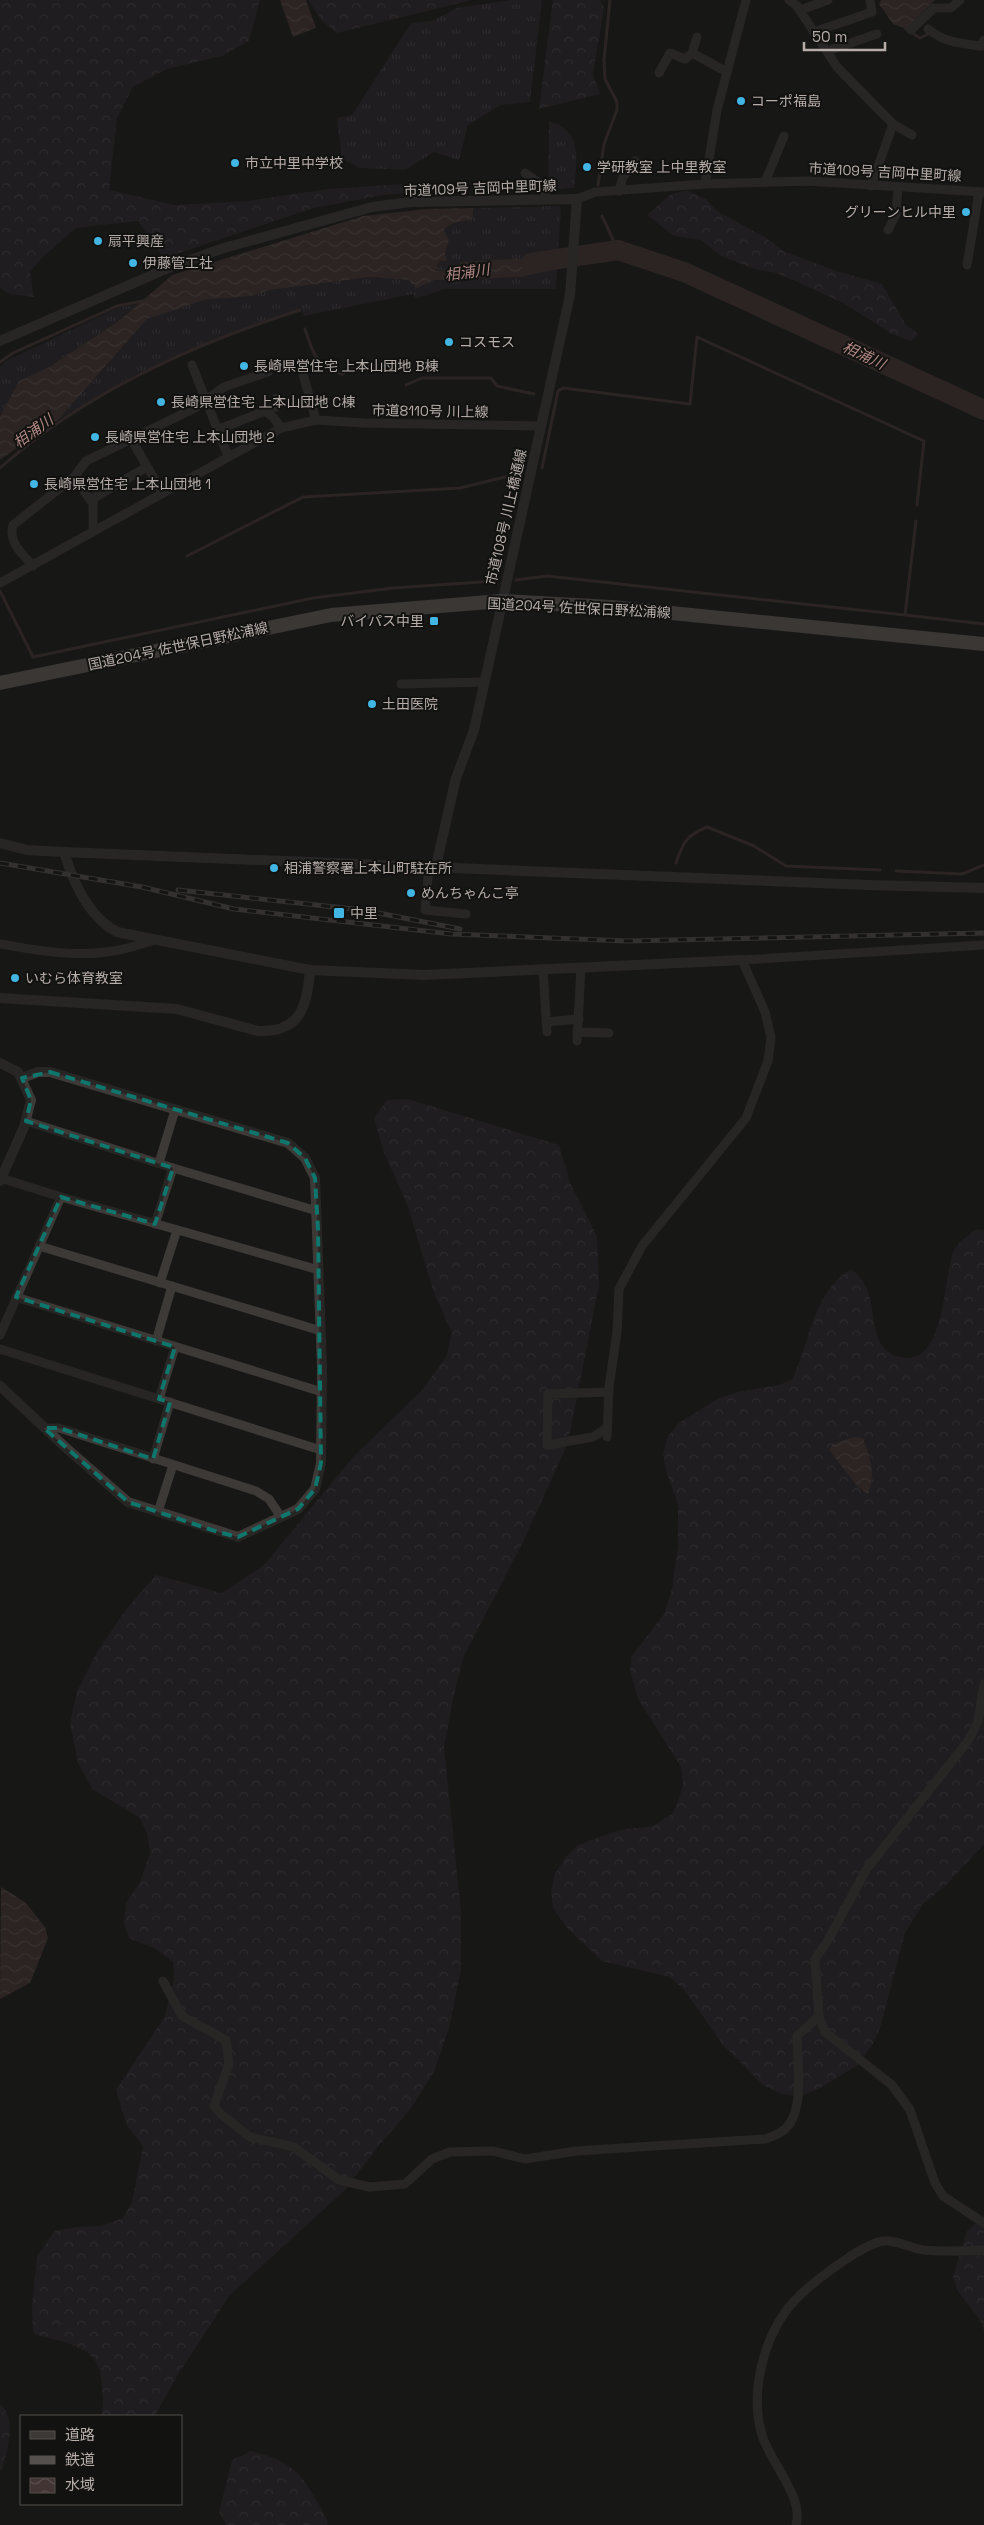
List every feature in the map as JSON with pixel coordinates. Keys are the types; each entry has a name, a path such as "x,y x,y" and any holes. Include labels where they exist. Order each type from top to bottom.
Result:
{"highway":[{"name":"国道204号 佐世保日野松浦線","path":"0,683 331,615 501,601 610,607 984,644"}],"street":[{"path":"705,184 715,119 746,0"},
{"path":"788,0 800,10 837,67 893,124 912,135"},
{"path":"800,10 828,0"},
{"path":"814,32 872,12 870,0"},
{"path":"911,30 934,8 952,8 960,0"},
{"path":"928,29 941,39 955,43 981,46 984,40"},
{"path":"827,51 878,34"},
{"path":"659,73 670,53 685,59 692,53 698,37"},
{"path":"692,53 727,72"},
{"path":"870,186 893,124"},
{"path":"765,182 784,136"},
{"path":"619,191 624,177 635,161"},
{"path":"525,173 545,187 545,199"},
{"name":"市道109号 吉岡中里町線","path":"0,341 173,266 224,248 372,207 411,202 577,200 595,192 705,184 765,182 808,181 982,192"},
{"path":"888,230 896,214 898,188"},
{"path":"967,265 982,192"},
{"name":"市道108号 川上橋通線","path":"432,866 456,778 474,730 570,295 577,200"},
{"path":"192,365 228,456"},
{"path":"33,566 12,541 10,533 13,525 74,478 86,461 195,408 224,387 268,372"},
{"path":"303,374 316,420"},
{"path":"217,430 278,406 276,398"},
{"path":"265,411 273,417 281,428"},
{"name":"市道8110号 川上線","path":"0,583 281,428 316,420 364,423 541,426"},
{"path":"132,439 162,492"},
{"path":"74,478 90,500 147,467"},
{"path":"93,498 94,531"},
{"path":"401,684 484,682"},
{"path":"0,844 27,850 64,852 858,885 984,888"},
{"path":"64,852 70,874 84,899 105,926 117,932 152,941 310,970 424,975 742,960 984,945"},
{"path":"432,866 425,910 466,914"},
{"path":"0,944 29,949 84,953 118,950 152,941"},
{"path":"609,1392 548,1394 547,1445 594,1437 607,1432 619,1289 642,1246 746,1118 768,1061 771,1037 767,1021 742,960"},
{"path":"582,968 577,1037 609,1033"},
{"path":"543,969 547,1027 579,1019"},
{"path":"0,998 177,1009 258,1031 271,1032 285,1027 296,1020 308,998 310,970"},
{"path":"0,1064 18,1072 31,1100 26,1121 3,1166 1,1180 318,1270"},
{"path":"0,1386 44,1428 128,1502 158,1512 238,1537 298,1509 314,1489 321,1463 322,1392 316,1178 305,1158 288,1143 50,1072 38,1072 22,1078"},
{"path":"159,1163 175,1110"},
{"path":"26,1121 317,1211"},
{"path":"155,1224 173,1168"},
{"path":"0,1335 61,1196"},
{"path":"160,1283 177,1230"},
{"path":"39,1246 320,1332"},
{"path":"156,1341 172,1286"},
{"path":"16,1297 322,1392"},
{"path":"159,1399 175,1347"},
{"path":"0,1349 321,1450"},
{"path":"154,1459 170,1402"},
{"path":"44,1428 59,1428 256,1492 269,1499 281,1517"},
{"path":"158,1512 172,1465"},
{"path":"984,1684 978,1722 968,1741 866,1870 827,1942 815,1958 819,2016 826,2032 892,2085 910,2110 935,2183 943,2196 984,2222"},
{"path":"163,1981 182,2016 226,2040 229,2064 214,2106 222,2115 250,2137 294,2147 339,2180 370,2187 405,2184 432,2159 450,2152 493,2151 525,2159 576,2151 765,2139 785,2130 793,2120 798,2096 797,2036 819,2016"},
{"path":"796,2525 799,2516 788,2484 769,2456 761,2434 757,2403 761,2367 785,2312 832,2269 879,2242 892,2242 921,2250 949,2252 984,2250"}],"highlighted area":[{"path":"50,1072 288,1143 305,1158 315,1178 318,1229 321,1463 315,1489 298,1509 238,1537 218,1532 128,1502 44,1428 59,1428 153,1459 170,1402 159,1399 175,1347 16,1297 61,1197 155,1224 173,1168 26,1121 31,1100 22,1078"}],"green space":[{"path":"0,0 260,0 249,41 222,56 167,69 133,87 117,118 109,190 175,205 248,201 328,189 403,184 439,190 384,195 314,208 164,258 138,221 76,228 43,257 30,272 34,297 9,294 0,288"},
{"path":"308,0 472,0 337,33 322,21"},
{"path":"510,0 542,0 530,102 501,105 468,125 459,160 434,152 405,170 360,168 342,159 337,118 352,115 411,23 432,21 457,8"},
{"path":"553,0 600,0 604,8 593,75 600,94 539,109"},
{"path":"549,121 568,132 573,139 576,157 574,188 548,190"},
{"path":"686,190 706,199 717,211 763,236 785,252 837,271 882,284 906,325 919,334 911,341 892,334 843,303 777,273 754,269 721,256 701,240 674,236 647,215 670,195"},
{"path":"559,206 561,209 558,252 542,257 463,262 453,269 436,271 439,261 447,261 445,254 449,240 444,229 454,223 473,219 473,208"},
{"path":"557,269 556,289 444,289 416,299 413,294 304,316 301,308 191,349 132,376 59,419 147,319 168,310 204,300 251,296 271,290 370,277 409,280 412,284 415,284 415,289 435,280 521,277"},
{"path":"138,304 120,320 49,367 19,381 0,416 0,367 6,361 117,308"},
{"path":"408,1099 559,1145 571,1185 597,1236 599,1285 568,1443 524,1540 463,1658 444,1747 461,1911 461,1970 449,2028 434,2072 409,2111 381,2143 345,2190 229,2296 176,2378 156,2415 102,2415 102,2379 98,2366 92,2357 84,2350 33,2332 32,2307 37,2256 55,2231 76,2227 101,2226 123,2218 132,2202 143,2146 127,2126 116,2090 165,2016 174,1978 173,1962 156,1949 129,1938 124,1923 126,1903 140,1882 150,1853 147,1834 140,1818 92,1789 78,1763 70,1723 77,1691 98,1650 127,1608 156,1575 222,1593 264,1565 354,1456 422,1390 446,1357 452,1333 434,1293 408,1207 383,1150 374,1118 387,1100"},
{"path":"977,1229 984,1230 984,1844 946,1885 923,1904 905,1933 881,2025 873,2044 858,2065 822,2087 801,2096 781,2094 763,2085 723,2045 685,1991 670,1977 602,1961 567,1928 553,1908 551,1891 555,1874 565,1858 578,1845 619,1830 653,1826 672,1814 683,1784 681,1767 638,1699 630,1671 631,1657 664,1614 672,1589 678,1545 678,1504 666,1471 663,1454 668,1436 679,1423 717,1399 738,1392 778,1385 792,1380 820,1305 838,1279 851,1269 861,1279 868,1291 879,1340 886,1350 896,1356 912,1358 924,1351 933,1338 939,1321 953,1253 960,1242"},
{"path":"984,2215 984,2331 980,2320 957,2290 953,2276 967,2231"},
{"path":"0,2404 9,2418 10,2436 2,2470 0,2471"},
{"path":"251,2451 280,2461 299,2475 328,2521 327,2525 226,2525 219,2512 232,2460"}],"water":[{"path":"280,0 306,0 316,28 293,37"},
{"path":"881,0 935,0 906,29 893,24 879,4"},
{"path":"473,208 473,219 454,223 444,229 449,240 445,254 447,261 439,261 436,271 453,269 462,262 542,257 558,252 557,269 521,277 435,280 415,289 415,284 412,284 409,280 370,277 271,290 251,296 204,300 147,319 59,419 0,460 0,416 19,381 49,367 120,320 172,275 363,216 427,209"},
{"path":"854,1437 863,1438 870,1459 872,1480 868,1494 858,1487 829,1450 832,1445"},
{"path":"1,1887 25,1902 45,1927 48,1938 30,1983 0,1999"}],"waterway":[{"path":"598,185 604,144 617,110 617,102 605,79 604,60 610,0"},
{"path":"906,29 920,38 928,34"},
{"path":"602,216 618,250"},
{"name":"相浦川","path":"531,263 618,250 684,272 984,410"},
{"path":"0,362 13,353 117,306 143,301"},
{"path":"0,468 68,416 142,373 220,338 300,310"},
{"path":"305,329 313,352 321,364 334,372 343,374 347,370 399,361"},
{"path":"542,468 558,391 563,388 690,404 697,337 924,441 917,505"},
{"path":"406,385 422,378 491,378 497,386 534,394"},
{"path":"187,556 303,497 460,488 521,473"},
{"path":"516,580 547,576 905,615 916,521"},
{"path":"0,591 33,657 313,598 393,588 495,581"},
{"path":"905,615 984,624"},
{"path":"676,863 686,841 694,833 707,827 754,846 786,866 880,870"},
{"path":"896,871 962,874 984,865"}],"railway":[{"path":"0,863 142,887 234,909 451,934 627,941 984,933"},
{"path":"178,890 363,910 460,929"}],"place":[{"name":"コーポ福島","path":"741,101"},
{"name":"市立中里中学校","path":"235,163"},
{"name":"学研教室 上中里教室","path":"587,167"},
{"name":"グリーンヒル中里","path":"966,212"},
{"name":"扇平興産","path":"98,241"},
{"name":"伊藤管工社","path":"133,263"},
{"name":"コスモス","path":"449,342"},
{"name":"長崎県営住宅 上本山団地 B棟","path":"244,366"},
{"name":"長崎県営住宅 上本山団地 C棟","path":"161,402"},
{"name":"長崎県営住宅 上本山団地 2","path":"95,437"},
{"name":"長崎県営住宅 上本山団地 1","path":"34,484"},
{"name":"バイパス中里","path":"434,621"},
{"name":"土田医院","path":"372,704"},
{"name":"相浦警察署上本山町駐在所","path":"274,868"},
{"name":"めんちゃんこ亭","path":"411,893"},
{"name":"中里","path":"339,913"},
{"name":"いむら体育教室","path":"15,978"}]}
